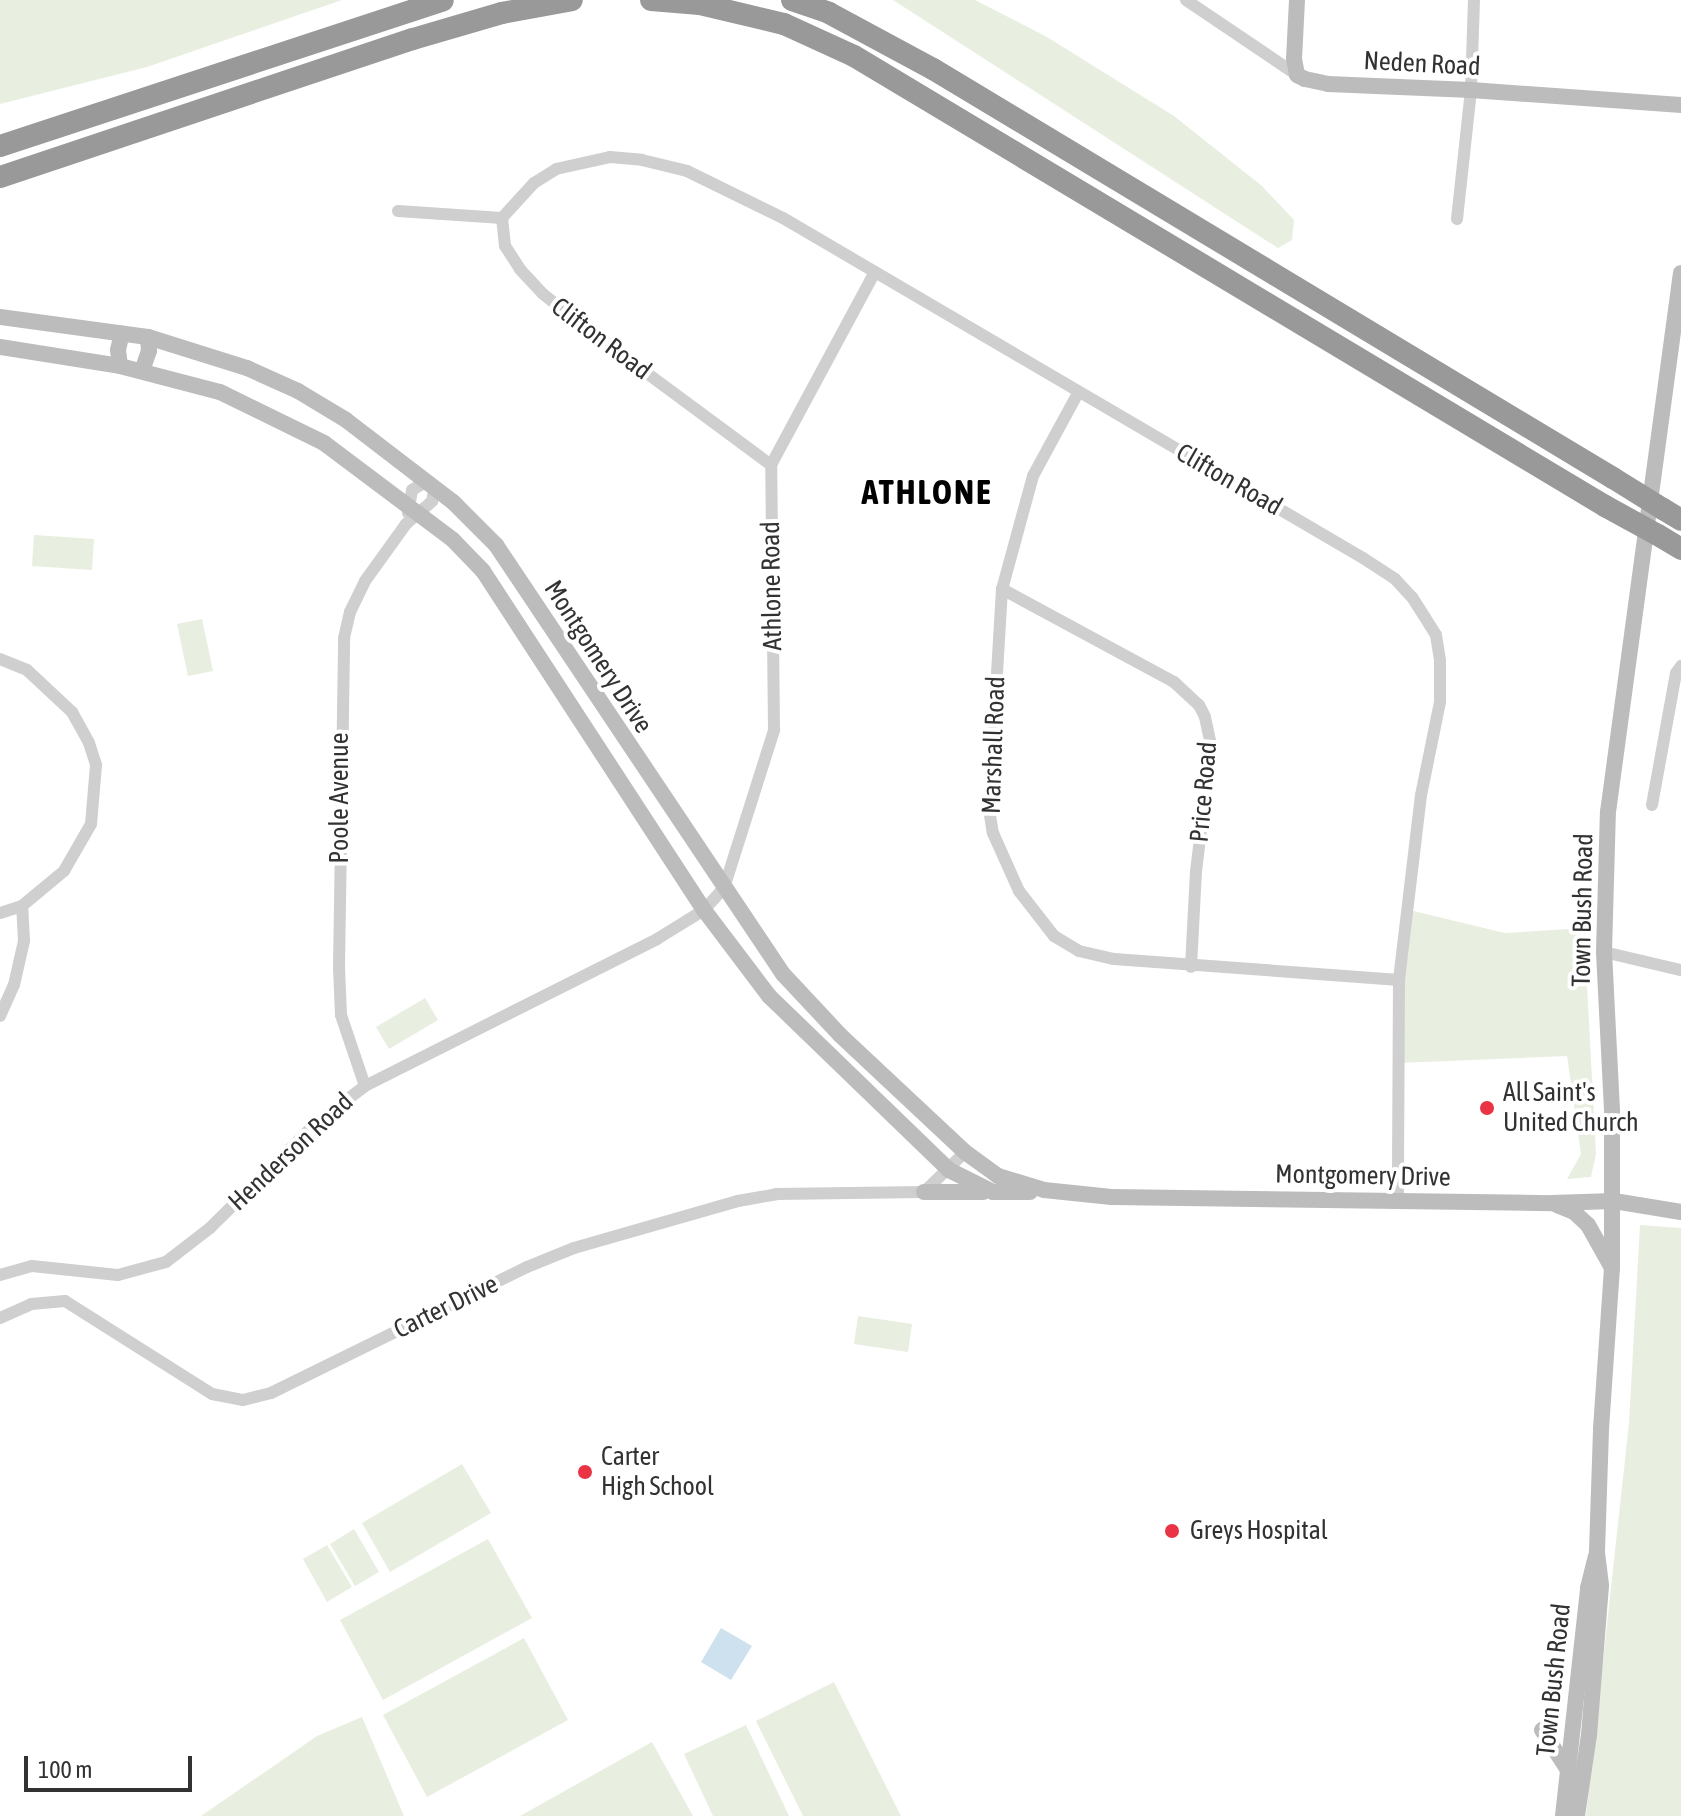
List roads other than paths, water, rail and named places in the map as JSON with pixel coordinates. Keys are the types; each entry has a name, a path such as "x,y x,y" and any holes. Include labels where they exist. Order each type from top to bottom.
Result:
{"highway":[{"path":"0,146 443,0"},
{"path":"0,177 413,39 502,13 572,0"},
{"path":"651,0 700,4 771,21 854,56 1681,549"},
{"path":"792,0 853,25 933,69 1672,514"}],"street":[{"name":"Neden Road","path":"1186,0 1297,75 1328,84 1471,90 1681,105"},
{"path":"1297,0 1297,75"},
{"path":"1457,219 1471,90 1474,0"},
{"name":"Clifton Road","path":"771,465 543,294 505,246 502,218 534,183 556,169 610,157 642,160 687,171 783,218 1395,579 1436,635 1440,661 1440,702 1421,795 1399,980 1398,1201"},
{"path":"398,211 502,218"},
{"name":"Athlone Road","path":"704,910 724,888 774,730 771,465 875,272"},
{"name":"Town Bush Road","path":"1577,1816 1589,1735 1601,1585 1597,1551 1612,1268 1614,1201 1604,952 1608,812 1681,273"},
{"name":"Montgomery Drive","path":"0,317 148,337 247,368 298,391 346,420 431,484 472,519 496,545 783,974 840,1035 965,1152 998,1176 1044,1190"},
{"path":"120,366 118,350 122,333"},
{"path":"142,371 149,351 148,337"},
{"name":"Montgomery Drive","path":"0,347 120,366 220,392 303,431 410,515 453,540 483,571 704,910 769,996 949,1170 993,1192 1044,1190 1112,1197 1552,1203 1614,1201 1681,1212"},
{"name":"Marshall Road","path":"1078,393 1033,476 1002,589 989,809 1003,861 1019,891 1047,927 1079,951 1114,959 1191,967 1399,980"},
{"name":"Poole Avenue","path":"365,1086 341,1015 340,673 350,612 365,581 410,515 432,501 431,484 412,490 410,515"},
{"name":"Price Road","path":"1002,589 1174,682 1199,705 1211,746 1196,871 1191,967"},
{"path":"0,659 27,670 72,712 89,743 96,765 96,797 91,824 81,845 64,871 45,891 22,906 0,913"},
{"path":"1652,805 1676,673 1681,666"},
{"path":"573,709 594,694"},
{"path":"583,724 605,711"},
{"path":"0,1016 14,985 24,941 22,906"},
{"name":"Henderson Road","path":"0,1275 32,1266 118,1275 166,1262 210,1228 314,1125 365,1086 657,939 704,910"},
{"path":"1604,952 1681,970"},
{"path":"806,1035 822,1016"},
{"path":"826,1052 840,1035"},
{"path":"924,1192 965,1152"},
{"path":"924,1192 993,1192"},
{"name":"Carter Drive","path":"0,1318 31,1304 65,1301 212,1394 243,1400 271,1393 527,1267 629,1230 776,1194 924,1192"},
{"path":"1552,1203 1574,1212 1588,1225 1612,1268"},
{"name":"Town Bush Road","path":"1563,1816 1588,1588 1597,1551"},
{"path":"1542,1730 1568,1770"}],"water":[{"path":"721,1628 752,1646 731,1680 701,1662"}],"place":[{"name":"All Saint's United Church","path":"1487,1108"},
{"name":"Carter High School","path":"585,1472"},
{"name":"Greys Hospital","path":"1172,1531"}],"district":[{"name":"ATHLONE","path":"927,492"}]}
